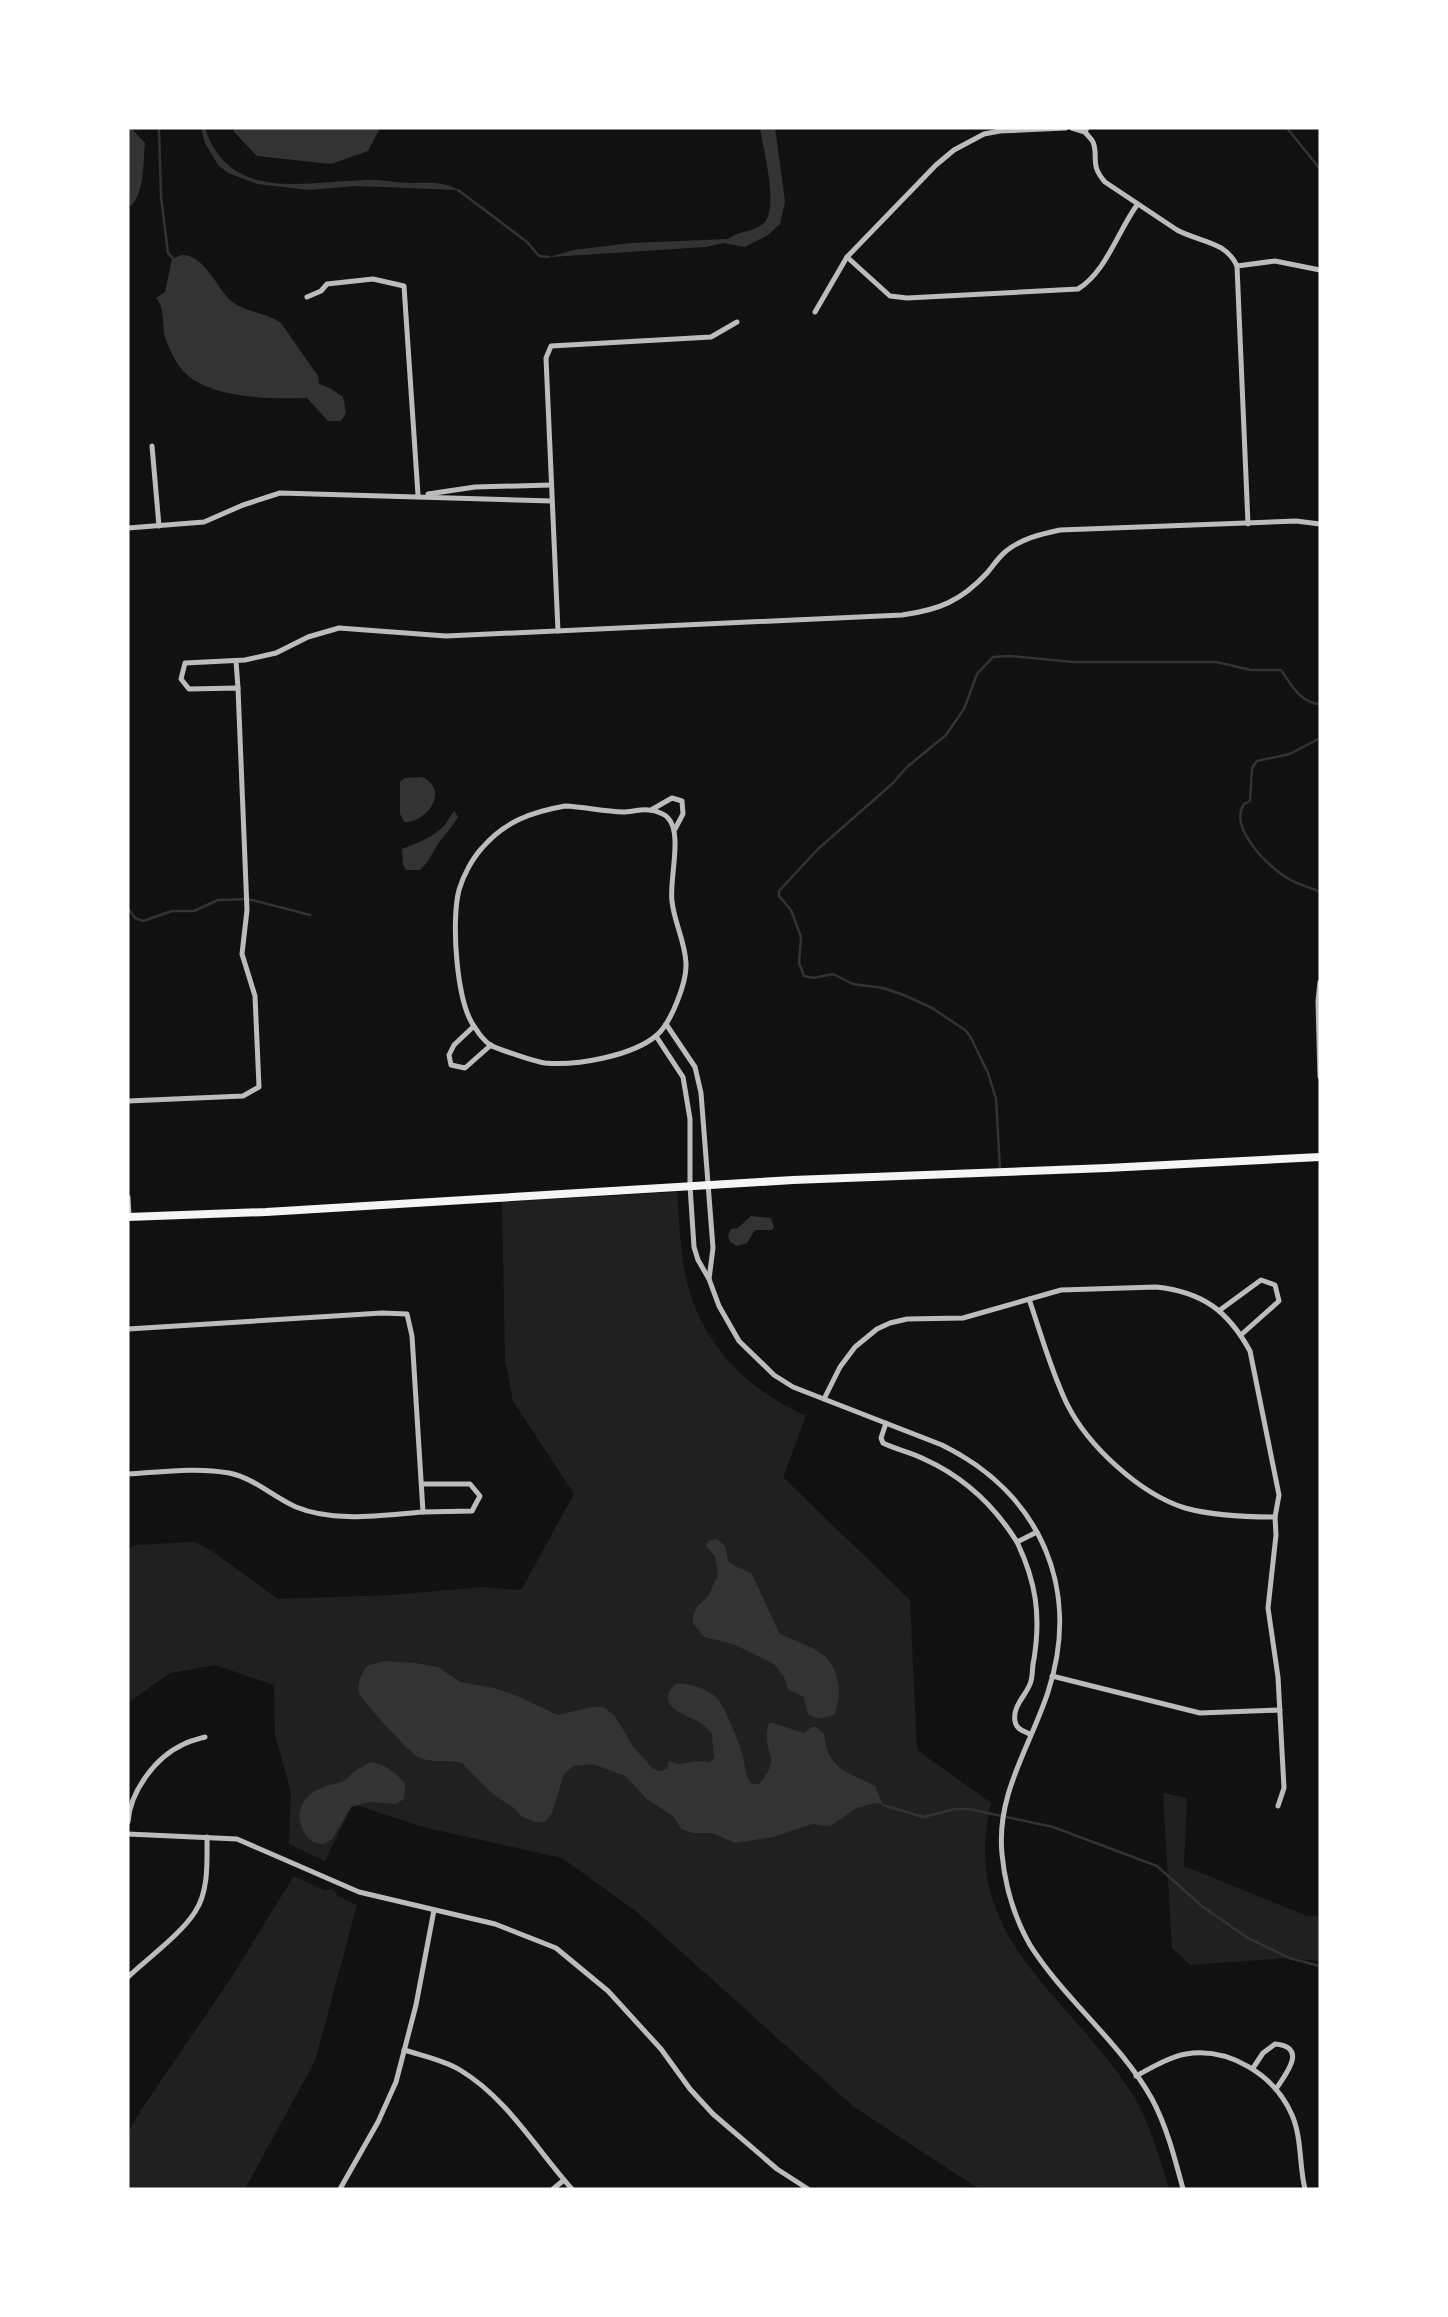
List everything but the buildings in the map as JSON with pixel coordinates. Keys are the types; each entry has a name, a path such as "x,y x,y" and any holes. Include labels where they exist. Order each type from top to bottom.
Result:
{"main road":[{"path":"129,1216 279,1211 709,1185 1263,1162 1320,1157"}],"street":[{"path":"816,312 847,257 936,165 954,150 984,134 1000,131 1069,128 1086,130 1093,142 1094,163 1098,175 1105,182 1188,237 1232,254 1237,266 1248,524"},
{"path":"847,257 890,296 907,298 1078,289 1090,282 1098,272 1124,222 1137,205"},
{"path":"1237,266 1275,261 1320,270"},
{"path":"307,297 321,291 327,284 373,279 404,286 418,495"},
{"path":"558,632 546,358 551,346 711,337 737,322"},
{"path":"152,446 159,526"},
{"path":"418,495 475,487 551,485"},
{"path":"128,528 204,522 280,493 552,500"},
{"path":"238,688 189,689 181,679 185,663 236,661 276,653 309,637 339,628 446,636 927,612 947,605 964,594 986,574 1004,552 1024,541 1060,530 1296,521 1320,524"},
{"path":"128,1101 243,1096 259,1087 255,996 242,954 247,910 236,661"},
{"path":"672,798 682,801 684,814 675,829 671,901 680,930 686,965 679,995 666,1024 656,1036 629,1051 579,1062 544,1063 491,1045 473,1027 458,983 455,934 459,890 481,849 499,831 521,817 541,810 565,806 623,812 651,810 672,798"},
{"path":"651,810 668,817 675,829"},
{"path":"1320,982 1320,1077"},
{"path":"666,1024 695,1067 701,1093 713,1248 709,1279"},
{"path":"473,1027 454,1045 449,1055 451,1065 465,1068 491,1045"},
{"path":"656,1036 683,1077 690,1119 694,1247 716,1299 739,1341 774,1375 793,1387 964,1455 1007,1489 1037,1532 1049,1559 1060,1607 1059,1645 1047,1695 1011,1778 1002,1827 1001,1851 1011,1902 1031,1946 1152,2099 1165,2129 1183,2189"},
{"path":"128,1196 129,1216"},
{"path":"1220,1310 1261,1280 1275,1285 1279,1301 1242,1334"},
{"path":"824,1399 840,1367 855,1348 877,1329 906,1319 963,1318 1061,1290 1156,1287 1198,1297 1220,1310 1242,1334 1250,1351 1279,1495 1268,1608 1278,1677 1284,1788 1278,1807"},
{"path":"1029,1299 1068,1406 1089,1437 1115,1465 1145,1489 1184,1507 1240,1517 1275,1517"},
{"path":"128,1329 407,1314 412,1336 423,1512"},
{"path":"886,1423 881,1437 883,1443 938,1465 969,1485 1001,1517 1029,1567 1037,1614 1037,1635 1031,1682 1018,1704 1015,1723 1019,1729 1030,1734"},
{"path":"128,1474 198,1471 231,1473 296,1506 324,1515 369,1516 471,1511 480,1496 470,1484 422,1484"},
{"path":"1017,1542 1037,1532"},
{"path":"1052,1676 1199,1713 1280,1710"},
{"path":"128,1822 128,1814 138,1790 162,1760 183,1744 205,1737"},
{"path":"128,1834 237,1839 359,1892 495,1924 556,1948 608,1991 661,2049 713,2113 777,2169 808,2189"},
{"path":"128,1977 182,1928 196,1911 207,1871 207,1837"},
{"path":"340,2189 378,2122 396,2082 416,2005 434,1910"},
{"path":"1253,2068 1263,2053 1275,2044 1283,2045 1290,2051 1293,2058 1291,2066 1276,2089"},
{"path":"404,2050 449,2064 478,2082 506,2110 572,2189"},
{"path":"1136,2076 1186,2054 1220,2055 1253,2068 1285,2101 1295,2125 1304,2189"},
{"path":"553,2189 564,2180"}],"shaded area":[{"path":"201,128 205,128 216,152 231,168 250,178 293,184 369,180 435,183 458,190 357,186 309,190 257,184 228,173 218,165 205,143"},
{"path":"234,128 380,128 368,151 331,164 257,156 234,132"},
{"path":"760,128 775,128 785,201 780,224 768,235 745,247 723,243 706,247 549,257 574,250 631,243 728,239 759,227 768,216 770,206 767,164"},
{"path":"132,129 145,143 141,184 131,206 128,204 128,130"},
{"path":"182,255 197,260 235,304 281,323 318,376 319,384 343,397 346,413 341,421 328,421 307,398 226,393 197,382 185,373 168,344 161,307 156,298 165,292 172,259"},
{"path":"422,777 431,783 435,790 432,806 419,818 404,822 400,814 400,782 405,778"},
{"path":"454,811 458,817 426,864 420,870 406,870 402,849 434,834 444,826"},
{"path":"677,1192 685,1273 701,1320 713,1341 744,1377 763,1392 806,1416 783,1477 910,1600 917,1750 991,1803 985,1849 990,1890 1003,1926 1023,1959 1102,2052 1135,2098 1152,2136 1169,2189 979,2189 854,2107 637,1912 562,1858 423,1827 353,1804 325,1861 289,1844 291,1792 275,1735 274,1685 215,1665 170,1673 128,1703 128,1548 135,1545 194,1542 212,1551 278,1599 391,1595 483,1587 521,1590 574,1494 513,1401 505,1360 502,1202"},
{"path":"751,1216 771,1218 774,1227 772,1230 755,1230 747,1243 737,1246 730,1242 728,1235 731,1229 738,1228"},
{"path":"717,1539 725,1546 731,1564 752,1574 779,1633 816,1650 830,1662 839,1687 834,1715 820,1718 808,1714 804,1697 788,1689 784,1677 774,1664 733,1644 704,1637 693,1623 696,1608 708,1596 718,1575 715,1556 706,1546 708,1541"},
{"path":"384,1661 438,1667 460,1682 515,1695 558,1715 591,1707 603,1707 614,1715 633,1746 653,1769 659,1771 667,1769 669,1761 679,1764 710,1762 714,1758 712,1734 701,1723 674,1709 668,1699 675,1684 697,1687 716,1697 723,1707 752,1784 759,1784 770,1766 767,1741 769,1723 803,1733 816,1727 824,1734 826,1746 835,1763 848,1773 875,1786 883,1805 875,1803 857,1808 830,1826 812,1824 773,1837 735,1843 712,1833 692,1833 681,1829 673,1816 648,1800 625,1776 593,1764 574,1766 564,1774 552,1813 545,1822 535,1822 521,1816 494,1795 462,1763 418,1757 396,1737 359,1692 360,1678 367,1666"},
{"path":"371,1762 386,1767 405,1783 404,1799 396,1804 369,1802 351,1807 332,1839 324,1844 311,1841 300,1823 300,1809 306,1798 317,1790 343,1781"},
{"path":"1163,1793 1187,1798 1184,1866 1307,1916 1320,1916 1320,1961 1285,1958 1190,1965 1172,1948"},
{"path":"294,1876 324,1890 333,1889 338,1896 357,1905 315,2061 245,2189 128,2189 128,2132 229,1981"}],"waterway":[{"path":"159,128 161,197 168,253 173,258"},
{"path":"1287,128 1320,169"},
{"path":"458,190 527,242 539,256 549,257"},
{"path":"1000,1169 996,1099 988,1073 970,1036 932,1008 904,995 883,988 853,984 833,974 814,978 804,976 799,963 801,937 791,910 779,896 779,891 818,849 946,735 964,709 977,674 993,657 1073,662 1216,662 1251,670 1281,670 1292,687 1302,696 1320,704"},
{"path":"1320,738 1290,754 1257,761 1252,768 1250,801 1244,804 1241,814 1241,824 1246,835 1271,866 1289,879 1320,892"},
{"path":"128,908 135,918 143,921 172,911 194,911 218,900 248,899 310,915"},
{"path":"883,1805 923,1817 955,1809 969,1809 1053,1827 1157,1866 1203,1907 1248,1938 1289,1958 1320,1966"}]}
